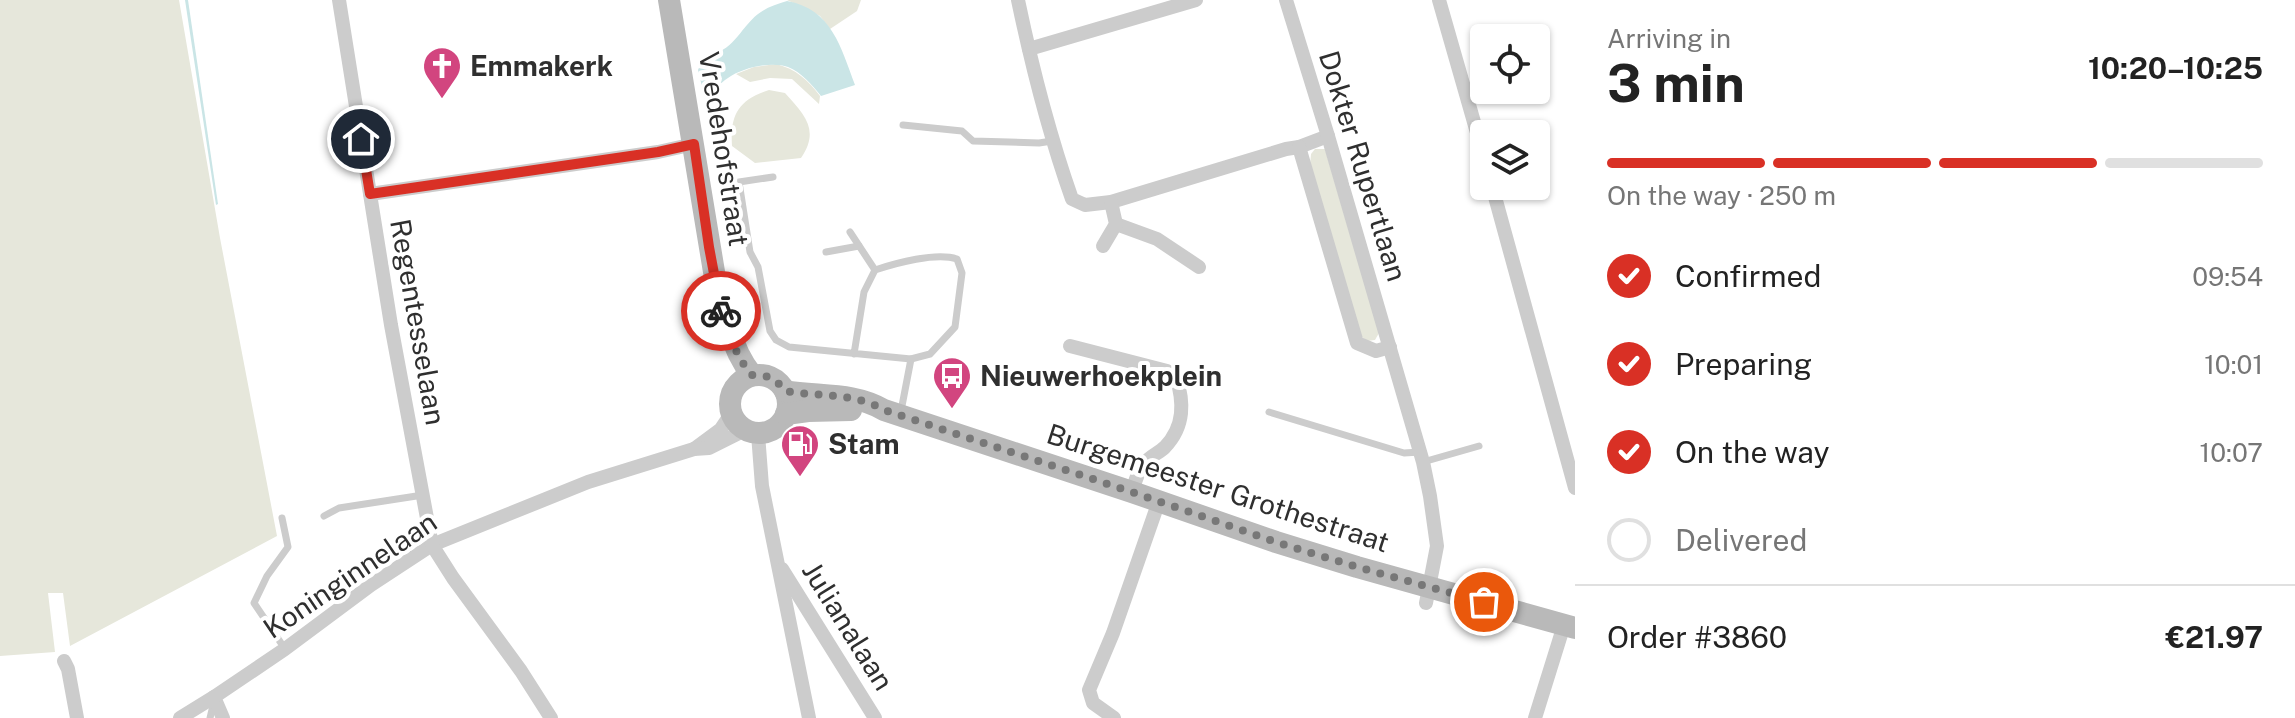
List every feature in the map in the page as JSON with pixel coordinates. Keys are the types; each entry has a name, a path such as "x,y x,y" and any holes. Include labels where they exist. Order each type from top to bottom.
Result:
{"main road":[{"name":"Vredehofstraat","path":"669,0 720,308 728,323 743,381"},
{"path":"767,376 785,391 786,414 776,428 765,433 744,426 729,401 743,381 767,376"},
{"path":"785,391 840,395 869,401 892,412"},
{"path":"786,414 839,409 892,412"},
{"name":"Burgemeester Grothestraat","path":"892,412 1357,567 1428,595 1570,626"}],"street":[{"path":"339,0 370,194"},
{"path":"1018,0 1053,141 1072,199 1085,205 1111,202 1328,136"},
{"path":"1029,49 1196,0"},
{"name":"Dokter Rupertlaan","path":"1286,0 1421,457 1437,546 1428,595"},
{"path":"1439,0 1473,120"},
{"name":"Regentesselaan","path":"432,545 370,194 658,152 694,144"},
{"name":"Dokter Rupertlaan","path":"1299,147 1357,343 1376,351 1390,347"},
{"path":"1496,200 1575,488"},
{"path":"1103,246 1116,224 1111,202"},
{"path":"1116,224 1157,239 1199,267"},
{"path":"1070,346 1176,376 1183,399 1180,422 1172,439 1142,467 1132,492"},
{"path":"744,426 762,486 809,718"},
{"name":"Koninginnelaan","path":"694,449 721,429 744,426"},
{"name":"Koninginnelaan","path":"180,718 285,649 371,585 432,545 588,482 694,449 709,448 744,426"},
{"path":"1114,718 1093,703 1089,690 1113,633 1159,501"},
{"path":"432,545 551,718"},
{"name":"Julianalaan","path":"778,561 875,718"},
{"path":"1535,718 1561,641 1570,626"},
{"path":"64,661 77,718"},
{"path":"214,697 223,718"}],"lane":[{"path":"903,125 962,131 973,141 1053,141"},
{"path":"773,177 739,182 750,252 758,267 770,331 776,340 789,347 854,354 911,359 930,354 955,327 962,273 957,259 945,255 875,270"},
{"path":"850,232 875,270"},
{"path":"826,252 859,246"},
{"path":"854,354 864,292 875,270"},
{"path":"892,412 911,359"},
{"path":"1269,412 1421,457 1479,446"},
{"path":"324,516 339,508 423,495"},
{"path":"282,518 288,547 267,576 254,603 285,649"},
{"path":"210,718 214,697"}],"shaded area":[{"path":"0,0 179,0 220,238 277,536 70,646 63,593 48,593 55,652 0,656"},
{"path":"787,0 861,0 857,11 830,29 820,16"},
{"path":"776,64 806,80 820,96 819,104 792,79 770,78 750,82 736,74 754,67"},
{"path":"769,90 785,93 808,123 809,139 801,158 755,163 732,146 738,110 750,99"},
{"path":"1315,149 1325,149 1379,333 1375,340 1367,341 1361,336 1310,165"}],"water":[{"path":"185,0 188,0 216,205"},
{"path":"787,1 802,5 825,21 839,44 855,85 821,96 793,69 765,65 734,74 705,99 698,70 705,54 729,46 758,14"}],"way so far":[{"path":"721,311 739,358 752,375 774,379 785,391 840,395 869,401 884,410 1276,542 1484,602"}],"place":[{"name":"Emmakerk","path":"442,100"},
{"name":"Nieuwerhoekplein","path":"952,410"},
{"name":"Stam","path":"800,478"}],"route":[{"path":"361,139 370,194 658,152 694,144 721,311"}]}
